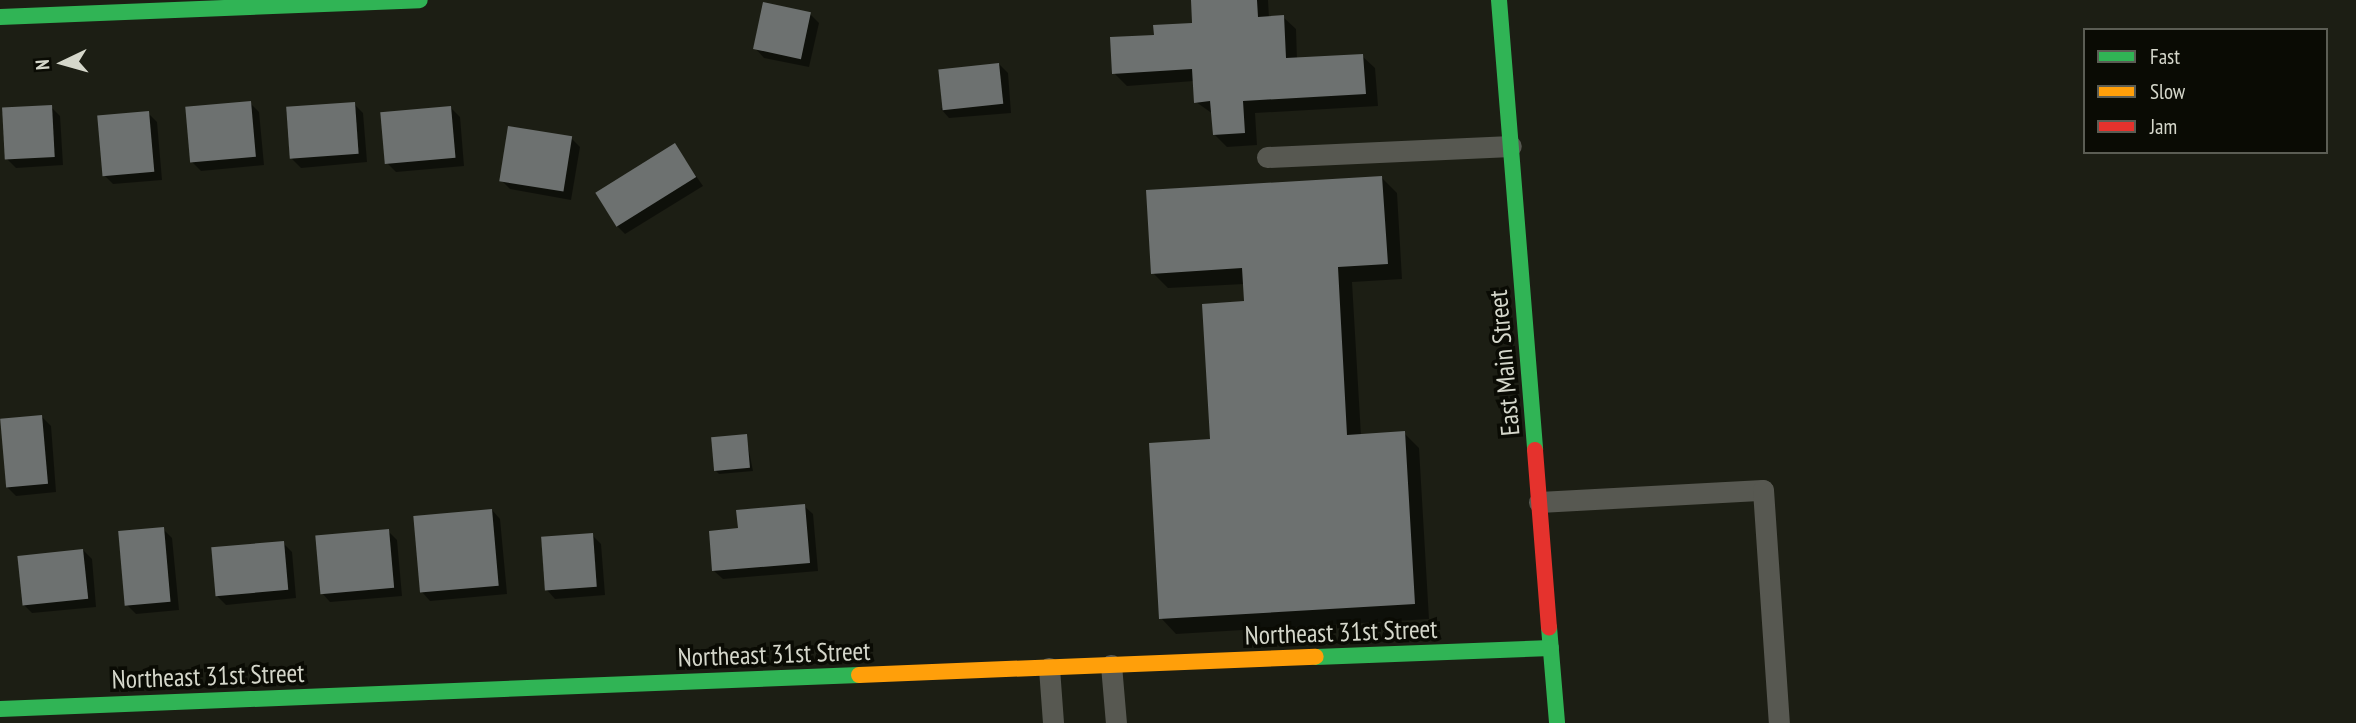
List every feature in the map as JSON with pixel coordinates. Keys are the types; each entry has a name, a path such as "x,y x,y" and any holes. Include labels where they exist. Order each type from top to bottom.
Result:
{"street":[{"path":"0,17 420,0"},
{"name":"East Main Street","path":"1499,0 1557,723"},
{"name":"Northeast 31st Street","path":"0,709 1551,648"}],"lane":[{"path":"1267,158 1511,146"},
{"path":"1539,502 1763,490 1779,723"},
{"path":"1111,665 1116,723"},
{"path":"1049,668 1053,723"}],"building":[{"path":"1191,0 1257,0 1258,17 1284,15 1286,58 1363,54 1366,94 1243,101 1245,133 1213,135 1210,101 1194,103 1192,69 1112,74 1110,37 1154,35 1153,25 1192,23"},
{"path":"763,2 811,12 801,59 753,49"},
{"path":"999,63 1003,104 943,110 938,69"},
{"path":"251,101 256,157 190,163 185,107"},
{"path":"355,102 359,154 290,159 286,107"},
{"path":"52,105 55,157 5,160 2,108"},
{"path":"451,106 456,158 385,164 380,112"},
{"path":"149,111 154,172 103,176 97,116"},
{"path":"508,126 572,136 563,191 499,181"},
{"path":"675,143 696,177 616,227 595,193"},
{"path":"1382,176 1388,264 1338,267 1347,435 1405,431 1415,604 1159,619 1149,443 1210,439 1202,304 1244,301 1242,268 1151,274 1146,190"},
{"path":"42,415 48,484 6,487 0,419"},
{"path":"747,434 750,468 714,471 711,437"},
{"path":"805,504 810,563 712,571 709,531 738,528 736,510"},
{"path":"492,509 499,586 420,593 413,516"},
{"path":"164,527 171,602 125,606 118,531"},
{"path":"389,529 394,588 320,594 315,535"},
{"path":"593,533 597,587 545,590 541,537"},
{"path":"284,541 288,590 216,596 211,547"},
{"path":"83,549 88,599 23,606 17,556"}],"traffic: fast":[{"path":"0,17 420,0"},
{"path":"1499,0 1535,450"},
{"path":"1549,627 1557,723"},
{"path":"1316,657 1551,648"},
{"path":"0,709 859,675"}],"traffic: slow":[{"path":"859,675 1316,657"}],"traffic: jam":[{"path":"1535,450 1549,627"}]}
